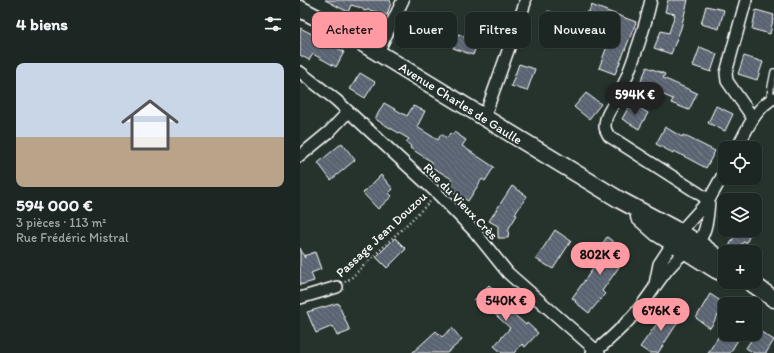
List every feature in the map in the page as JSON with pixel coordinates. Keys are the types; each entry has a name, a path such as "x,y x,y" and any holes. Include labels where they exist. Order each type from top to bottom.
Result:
{"main road":[{"name":"Avenue Charles de Gaulle","path":"300,9 339,28 620,200 684,243 718,271"},
{"name":"Avenue Charles de Gaulle","path":"620,200 657,233 718,258"},
{"path":"755,289 769,296"},
{"path":"760,289 769,296"}],"street":[{"path":"378,52 403,0"},
{"path":"484,118 525,4 525,0"},
{"path":"651,0 636,55 620,94 606,118 605,128 609,136 708,200"},
{"path":"746,0 726,73 727,81 753,118"},
{"name":"Rue du Vieux Crès","path":"300,72 336,100 438,194 475,232 508,272 596,352"},
{"path":"741,141 753,118 772,99"},
{"path":"300,156 329,132 348,112"},
{"path":"596,352 641,307 672,265 718,183"},
{"path":"654,288 659,264 684,243 703,236 708,214 708,200"},
{"path":"300,298 337,287"}],"lane":[{"path":"772,99 771,87 774,72"}],"path":[{"name":"Passage Jean Douzou","path":"337,287 350,279 438,194"}],"building":[{"path":"325,0 390,0 391,3 387,15 387,12 364,11 362,8 351,5 348,12"},
{"path":"668,0 688,0 681,28 671,54 654,48 661,31 669,33 675,14 665,12"},
{"path":"591,5 610,12 589,12"},
{"path":"706,6 724,10 719,29 701,24"},
{"path":"756,10 774,15 770,34 752,29"},
{"path":"620,16 636,22 615,74 599,68 606,48 620,48"},
{"path":"300,28 312,34 312,48 338,48 344,52 336,67 313,54 309,60 300,55"},
{"path":"458,34 465,36 465,48 476,48 473,55 453,48 457,48"},
{"path":"700,47 717,54 711,72 693,66"},
{"path":"744,56 763,62 757,80 738,74"},
{"path":"519,64 535,69 527,91 511,86"},
{"path":"647,67 665,74 663,78 697,93 689,110 671,103 673,99 641,85 641,81"},
{"path":"360,73 375,82 365,98 350,89"},
{"path":"586,93 601,104 589,119 574,107"},
{"path":"384,103 407,116 413,106 425,111 417,127 438,140 441,134 447,138 450,133 452,135 454,132 466,140 462,146 494,167 485,181 482,179 468,201 447,186 452,179 430,166 432,162 410,148 411,146 406,142 409,139 375,119"},
{"path":"631,103 648,113 639,129 622,119"},
{"path":"716,106 733,114 725,131 708,123"},
{"path":"665,127 682,137 683,135 715,151 706,168 674,151 673,153 656,144"},
{"path":"342,143 355,160 331,180 318,163"},
{"path":"381,175 393,189 389,193 392,196 378,209 363,193"},
{"path":"512,186 527,196 515,214 517,215 509,228 508,238 498,238 498,226 489,221"},
{"path":"555,230 571,241 553,269 536,259"},
{"path":"607,237 627,252 617,266 619,267 602,291 605,294 589,313 572,298 603,253 598,250"},
{"path":"734,237 749,237 746,243 743,242 741,245 730,245"},
{"path":"395,238 406,249 387,268 376,257"},
{"path":"300,248 304,256 315,252 321,269 311,273 314,281 300,285"},
{"path":"489,285 510,305 507,308 526,325 527,323 538,333 525,347 522,344 514,353 502,353 494,346 510,328 487,307 484,310 474,300"},
{"path":"710,294 718,299 718,315 710,328 696,318"},
{"path":"338,303 350,331 337,336 333,326 316,333 307,312"},
{"path":"667,306 677,312 673,319 678,322 658,353 649,353 640,347 661,318"},
{"path":"452,328 462,340 447,353 412,353 436,331 442,337"},
{"path":"762,332 774,340 766,353 754,353 746,348 751,341 762,341"},
{"path":"718,337 718,341 737,341 730,353 708,353"}]}
